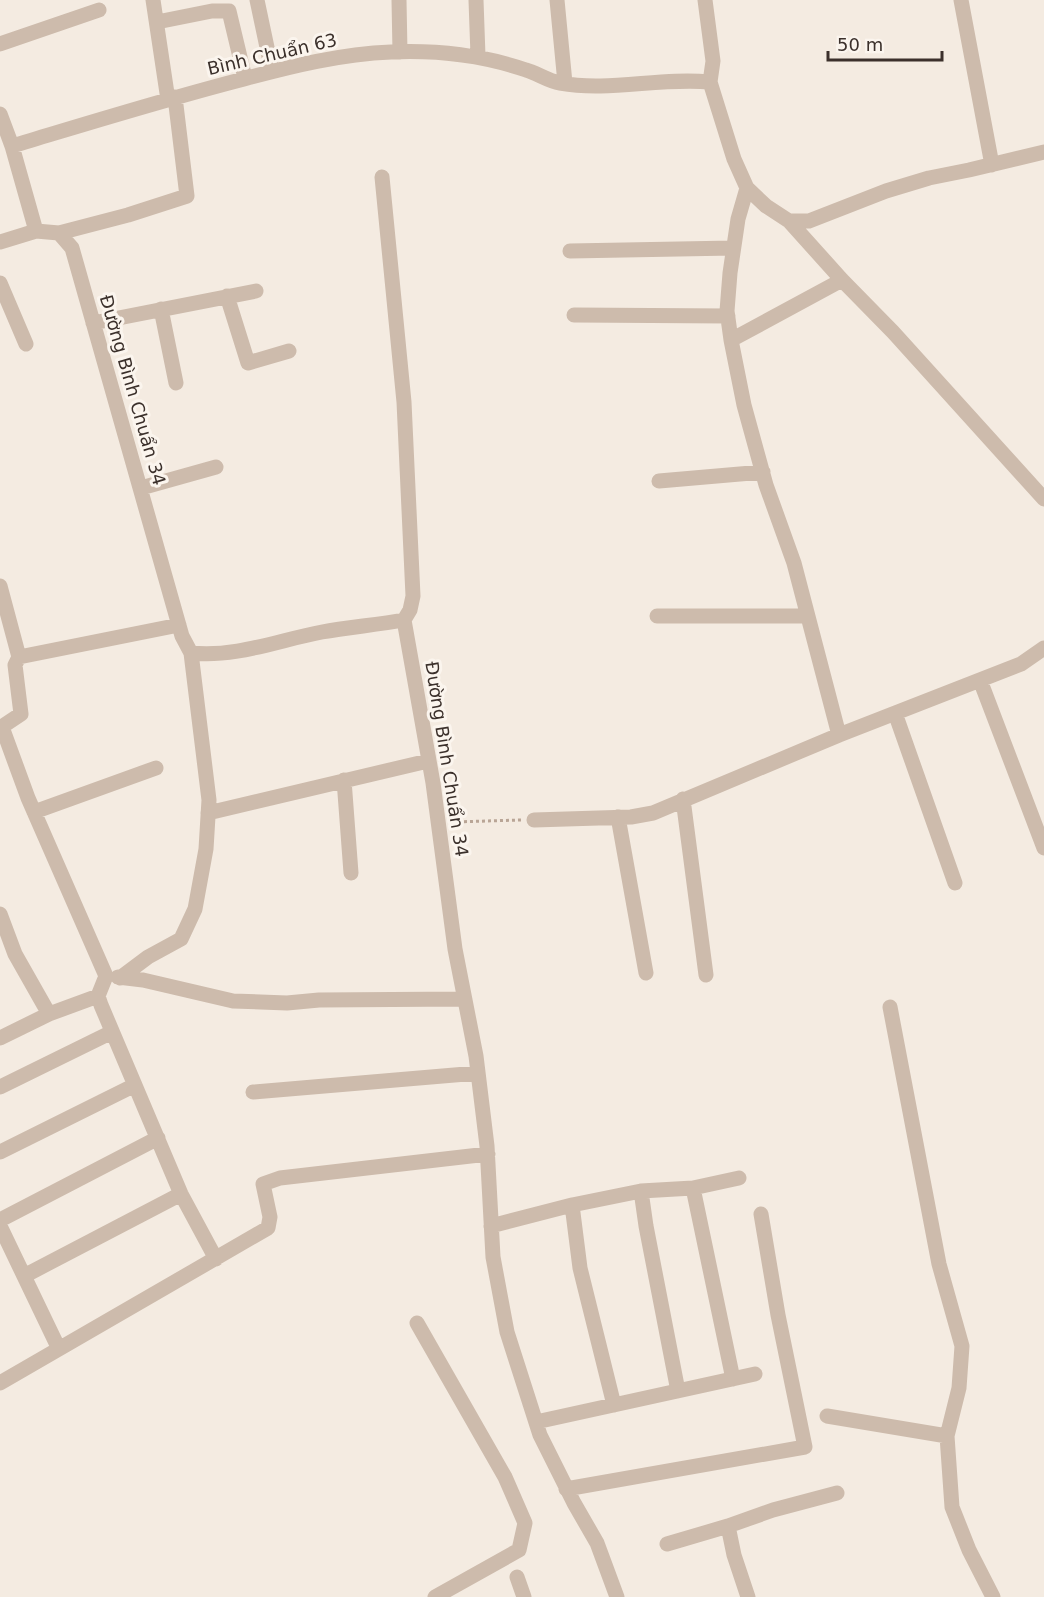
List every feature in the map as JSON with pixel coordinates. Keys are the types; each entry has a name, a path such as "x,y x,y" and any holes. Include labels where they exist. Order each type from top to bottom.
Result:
{"street":[{"path":"0,242 36,231 59,233 188,196 153,0"},
{"path":"257,0 272,71"},
{"path":"399,0 400,52"},
{"path":"476,0 478,57"},
{"path":"557,0 565,83"},
{"path":"705,0 712,62 710,82 734,159 747,188 766,206 789,221 1044,499"},
{"path":"962,0 992,165"},
{"path":"0,44 99,10"},
{"path":"157,22 212,11 229,11 245,78"},
{"name":"Bình Chuẩn 63","path":"8,144 314,61 400,52 436,51 478,57 527,70 558,83 588,85 710,82"},
{"path":"0,114 36,231"},
{"path":"789,221 809,221 886,191 929,178 1044,152"},
{"path":"191,653 214,653 262,646 322,632 404,620 410,610 413,596 406,426 382,177"},
{"path":"747,188 738,219 730,273 728,316 731,340 744,405 763,472 794,563 839,735"},
{"name":"Đường Bình Chuẩn 34","path":"59,233 72,248 114,403 141,488 182,636 191,653 209,800 206,849 195,909 181,939 113,977"},
{"path":"570,251 733,248"},
{"path":"731,340 842,280"},
{"path":"0,283 26,344"},
{"path":"93,323 256,291"},
{"path":"227,296 248,363 289,351"},
{"path":"162,309 176,383"},
{"path":"574,315 728,316"},
{"path":"141,488 216,467"},
{"path":"659,481 763,472"},
{"path":"0,586 19,657 15,665 21,714 1,728 34,812 113,977"},
{"path":"657,616 807,616"},
{"name":"Đường Bình Chuẩn 34","path":"404,620 433,783 455,949 478,1073 488,1154 493,1257 507,1332 536,1422 567,1489 597,1543 617,1597"},
{"path":"19,657 179,625"},
{"path":"534,820 618,817 653,813 839,735 1021,664 1044,648"},
{"path":"980,680 1044,848"},
{"path":"895,713 955,883"},
{"path":"208,813 428,761"},
{"path":"34,812 156,768"},
{"path":"344,780 351,873"},
{"path":"683,799 706,975"},
{"path":"618,817 646,973"},
{"path":"0,914 15,954 49,1014"},
{"path":"0,1038 49,1014 98,996 113,977"},
{"path":"113,977 143,980 233,1001 287,1003 319,1000 465,999"},
{"path":"98,996 181,1194 216,1259"},
{"path":"890,1007 939,1264 962,1346 959,1388 947,1436 952,1507 969,1550 993,1597"},
{"path":"0,1087 112,1032"},
{"path":"253,1092 478,1073"},
{"path":"0,1152 135,1085"},
{"path":"0,1220 158,1138"},
{"path":"0,1383 268,1228 270,1217 263,1184 280,1178 488,1154"},
{"path":"491,1226 572,1205 641,1191 693,1188 739,1178"},
{"path":"693,1188 733,1379"},
{"path":"641,1191 678,1391"},
{"path":"24,1276 181,1194"},
{"path":"572,1205 580,1268 614,1405"},
{"path":"567,1489 805,1448 778,1315 761,1214"},
{"path":"0,1226 59,1349"},
{"path":"417,1323 505,1476 525,1523 519,1550 435,1597"},
{"path":"536,1422 755,1374"},
{"path":"828,1416 947,1436"},
{"path":"667,1544 772,1510 837,1493"},
{"path":"728,1526 734,1555 748,1597"},
{"path":"517,1577 524,1597"}],"path":[{"path":"438,823 534,820"}]}
